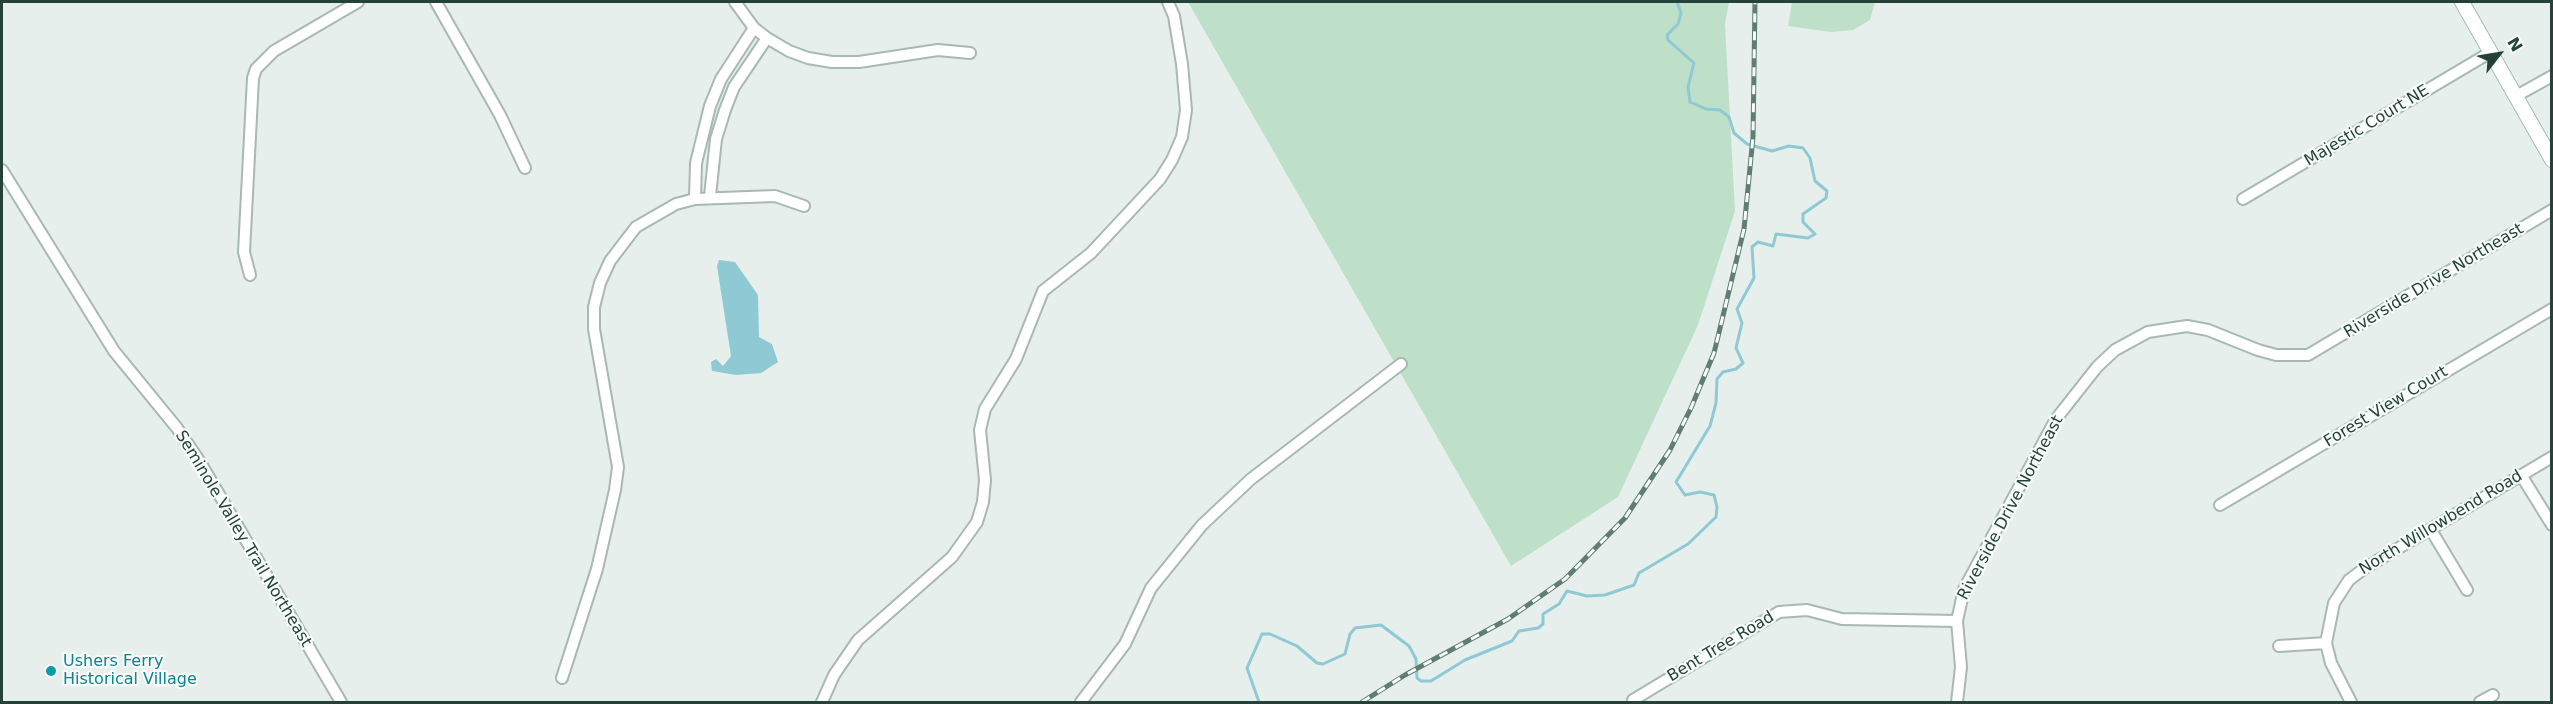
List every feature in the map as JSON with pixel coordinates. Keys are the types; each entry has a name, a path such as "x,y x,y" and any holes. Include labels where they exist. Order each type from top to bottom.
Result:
{"street":[{"path":"250,275 244,252 253,78 256,69 274,51 358,2"},
{"path":"436,2 500,114 525,168"},
{"path":"735,2 754,28 767,38 789,51 832,62 859,62 938,50 970,53"},
{"path":"822,702 834,675 858,640 952,557 977,522 983,502 985,480 980,429 982,419 1016,359 1043,291 1091,253 1160,179 1172,160 1182,137 1186,110 1182,64 1174,16 1168,2"},
{"path":"2462,2 2552,160"},
{"path":"694,199 696,164 710,106 721,79 754,28"},
{"path":"710,196 716,139 725,110 734,87 767,38"},
{"name":"Majestic Court NE","path":"2243,199 2491,52"},
{"path":"2516,96 2552,76"},
{"name":"Seminole Valley Trail Northeast","path":"2,170 114,351 177,428 200,462 341,702"},
{"path":"562,678 597,569 618,467 594,329 594,307 600,283 610,261 636,227 676,204 710,196 775,196 804,206"},
{"name":"Riverside Drive Northeast","path":"1957,702 1961,675 1957,621 1964,589 2043,440 2078,390 2115,350 2148,332 2187,326 2208,330 2276,355 2308,355 2552,210"},
{"name":"Forest View Court","path":"2220,505 2552,309"},
{"path":"1081,702 1125,645 1151,588 1202,525 1251,479 1401,364"},
{"name":"North Willowbend Road","path":"2349,700 2331,663 2326,643 2334,603 2349,580 2552,457"},
{"path":"2522,475 2552,525"},
{"path":"2431,530 2467,590"},
{"name":"Bent Tree Road","path":"1633,700 1779,612 1808,610 1842,619 1957,621"},
{"path":"2279,646 2326,643"},
{"path":"2480,702 2493,695"}],"green space":[{"path":"1188,2 1729,2 1725,24 1735,211 1698,325 1618,497 1511,566"},
{"path":"1792,2 1875,2 1870,20 1853,30 1831,32 1788,26"}],"water":[{"path":"719,260 735,262 758,295 759,337 772,344 778,362 761,373 736,375 712,371 711,362 716,359 723,366 731,356 717,266"}],"waterway":[{"path":"1259,702 1247,668 1262,634 1270,634 1297,646 1317,663 1323,664 1345,654 1350,634 1355,628 1381,625 1409,646 1416,659 1417,678 1421,681 1431,681 1465,660 1512,641 1519,631 1538,628 1543,624 1543,614 1559,604 1567,591 1587,596 1605,595 1634,585 1639,573 1688,544 1716,517 1717,507 1714,495 1700,492 1685,495 1676,482 1710,426 1716,403 1717,379 1723,372 1736,369 1743,363 1736,348 1742,323 1737,309 1754,278 1752,247 1758,242 1773,246 1776,234 1808,238 1815,234 1803,222 1803,214 1826,198 1827,191 1815,181 1810,158 1803,148 1789,146 1772,151 1747,144 1734,133 1729,117 1720,110 1706,109 1690,102 1688,87 1694,63 1668,40 1667,35 1678,24 1681,13 1677,2"}],"railway":[{"path":"1362,702 1405,675 1508,619 1565,579 1625,518 1670,450 1714,353 1744,229 1753,137 1755,2"}],"place":[{"name":"Ushers Ferry Historical Village","path":"51,671"}]}
